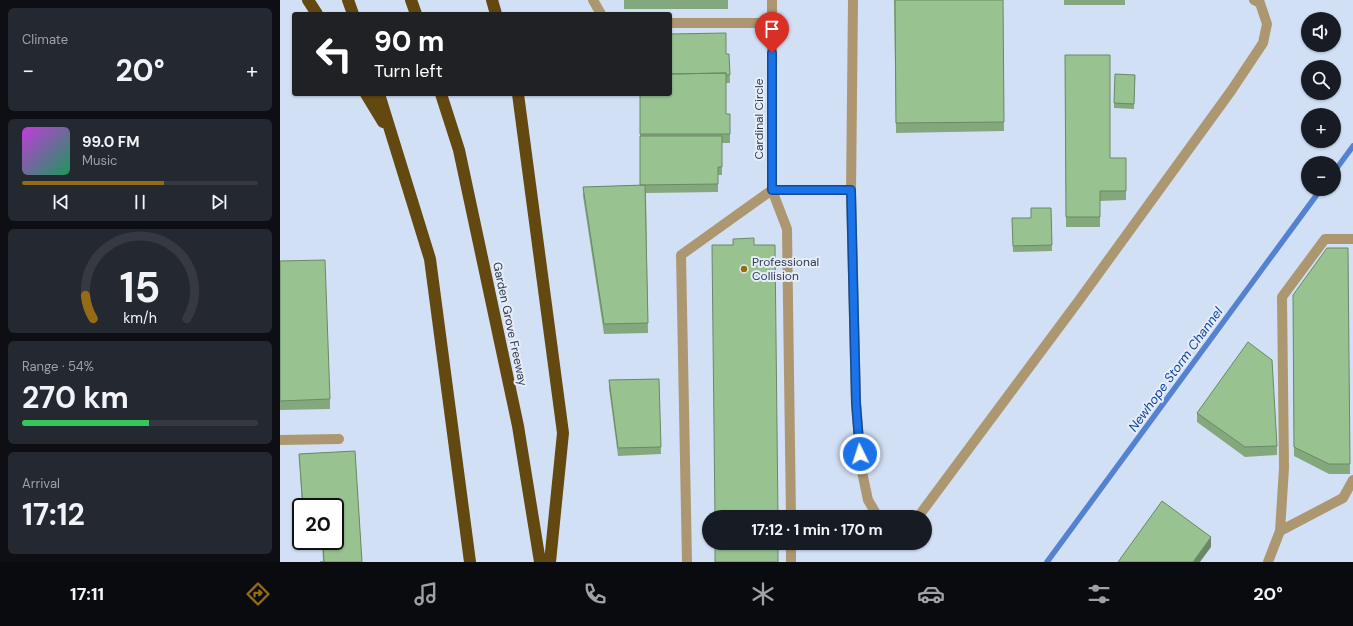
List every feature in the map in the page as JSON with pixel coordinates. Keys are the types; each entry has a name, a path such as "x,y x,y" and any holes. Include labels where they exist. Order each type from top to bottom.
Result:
{"highway":[{"path":"308,0 316,12"},
{"path":"348,0 352,12"},
{"path":"411,0 415,12"},
{"path":"492,0 495,12"},
{"path":"367,96 392,138"},
{"path":"380,96 430,259 470,562"},
{"name":"Garden Grove Freeway","path":"442,96 459,150 516,418 540,562"},
{"path":"518,96 563,433 550,562"}],"street":[{"path":"593,0 600,12"},
{"name":"Cardinal Circle","path":"772,0 772,190"},
{"path":"853,0 851,190 856,403 861,467 868,500 874,510"},
{"path":"923,510 1080,299 1231,91 1263,43 1267,24 1260,4 1254,0"},
{"path":"672,23 772,23"},
{"path":"687,562 681,255 772,190 851,190"},
{"path":"772,190 787,229 791,510"},
{"path":"1268,562 1280,530 1284,468 1282,296 1325,238 1353,238"},
{"path":"280,440 339,439"},
{"path":"1280,530 1343,498 1353,480"},
{"path":"791,550 791,562"}],"building":[{"path":"895,0 1003,0 1004,122 896,123"},
{"path":"726,33 726,54 729,54 730,75 726,75 726,73 672,74 672,34"},
{"path":"1065,55 1110,55 1110,158 1126,158 1126,191 1100,191 1100,217 1066,217"},
{"path":"726,73 726,114 730,114 730,134 640,134 640,96 672,96 672,74"},
{"path":"1115,74 1135,75 1134,104 1114,103"},
{"path":"640,136 722,136 722,167 718,167 718,184 640,185"},
{"path":"645,185 648,323 604,324 583,187"},
{"path":"1031,208 1051,208 1052,245 1013,246 1012,218 1031,218"},
{"path":"754,238 754,245 775,245 778,510 715,510 712,245 733,245 733,239"},
{"path":"1327,248 1348,248 1350,464 1329,464 1294,447 1293,295"},
{"path":"325,260 330,399 280,401 280,261"},
{"path":"1248,342 1272,360 1277,446 1245,447 1197,413"},
{"path":"659,379 661,447 618,448 609,380"},
{"path":"355,451 362,562 324,562 323,550 344,550 344,498 302,498 299,454"},
{"path":"1162,501 1211,537 1193,562 1118,562"},
{"path":"715,550 778,550 778,562 715,562"}],"waterway":[{"name":"Newhope Storm Channel","path":"1341,162 1353,146"},
{"name":"Newhope Storm Channel","path":"1047,562 1316,196"}],"place":[{"name":"Professional Collision","path":"744,269"}],"route":[{"path":"772,53 772,190 851,190 856,403 860,454"}]}
